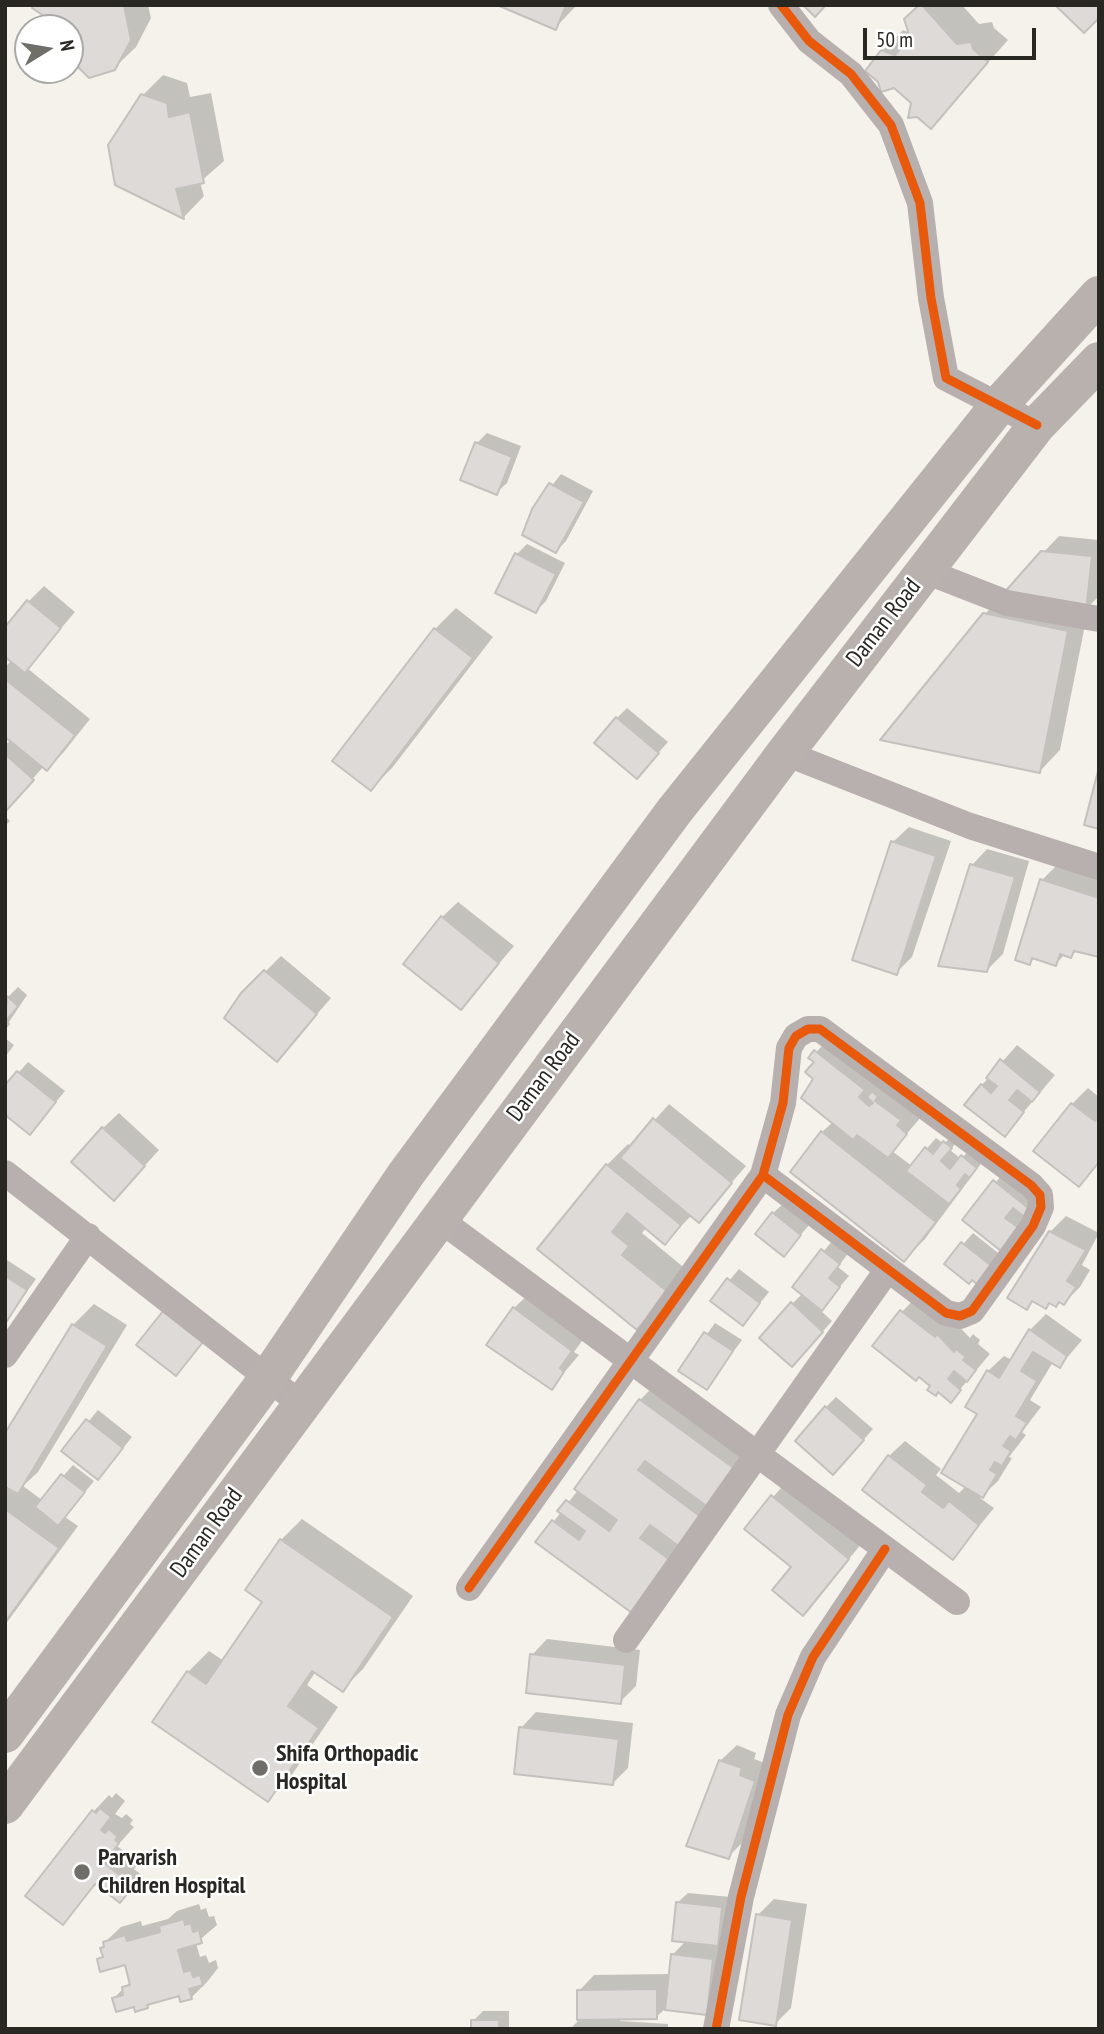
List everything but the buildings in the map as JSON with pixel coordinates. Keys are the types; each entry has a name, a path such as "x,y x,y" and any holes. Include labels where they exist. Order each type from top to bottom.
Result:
{"main road":[{"path":"5,1734 268,1378 406,1174 675,810 999,405 1099,295"},
{"name":"Daman Road","path":"5,1805 785,753 1037,425 1099,361"}],"street":[{"path":"780,5 809,41 851,74 891,125 920,203 931,298 946,378 1037,425"},
{"path":"925,571 1007,603 1099,619"},
{"path":"785,753 970,826 1099,867"},
{"path":"468,1588 763,1175 783,1103 789,1048 796,1036 808,1029 820,1029 1031,1185 1040,1195 1041,1207 1033,1226 972,1311 960,1317 946,1313 763,1175"},
{"path":"5,1173 301,1404"},
{"path":"439,1219 957,1602"},
{"path":"5,1355 88,1236"},
{"path":"626,1640 888,1269"},
{"path":"716,2029 741,1897 788,1715 813,1657 885,1549"}],"cycle path":[{"path":"781,5 809,41 851,74 891,125 920,203 931,298 946,378 1037,425"},
{"path":"469,1588 763,1175 783,1103 789,1048 796,1036 808,1029 820,1029 1031,1185 1040,1195 1041,1207 1033,1226 972,1311 960,1316 946,1313 763,1175"},
{"path":"716,2029 741,1897 788,1715 813,1657 885,1549"}],"place":[{"name":"Shifa Orthopadic Hospital","path":"260,1768"},
{"name":"Parvarish Children Hospital","path":"82,1872"}]}
